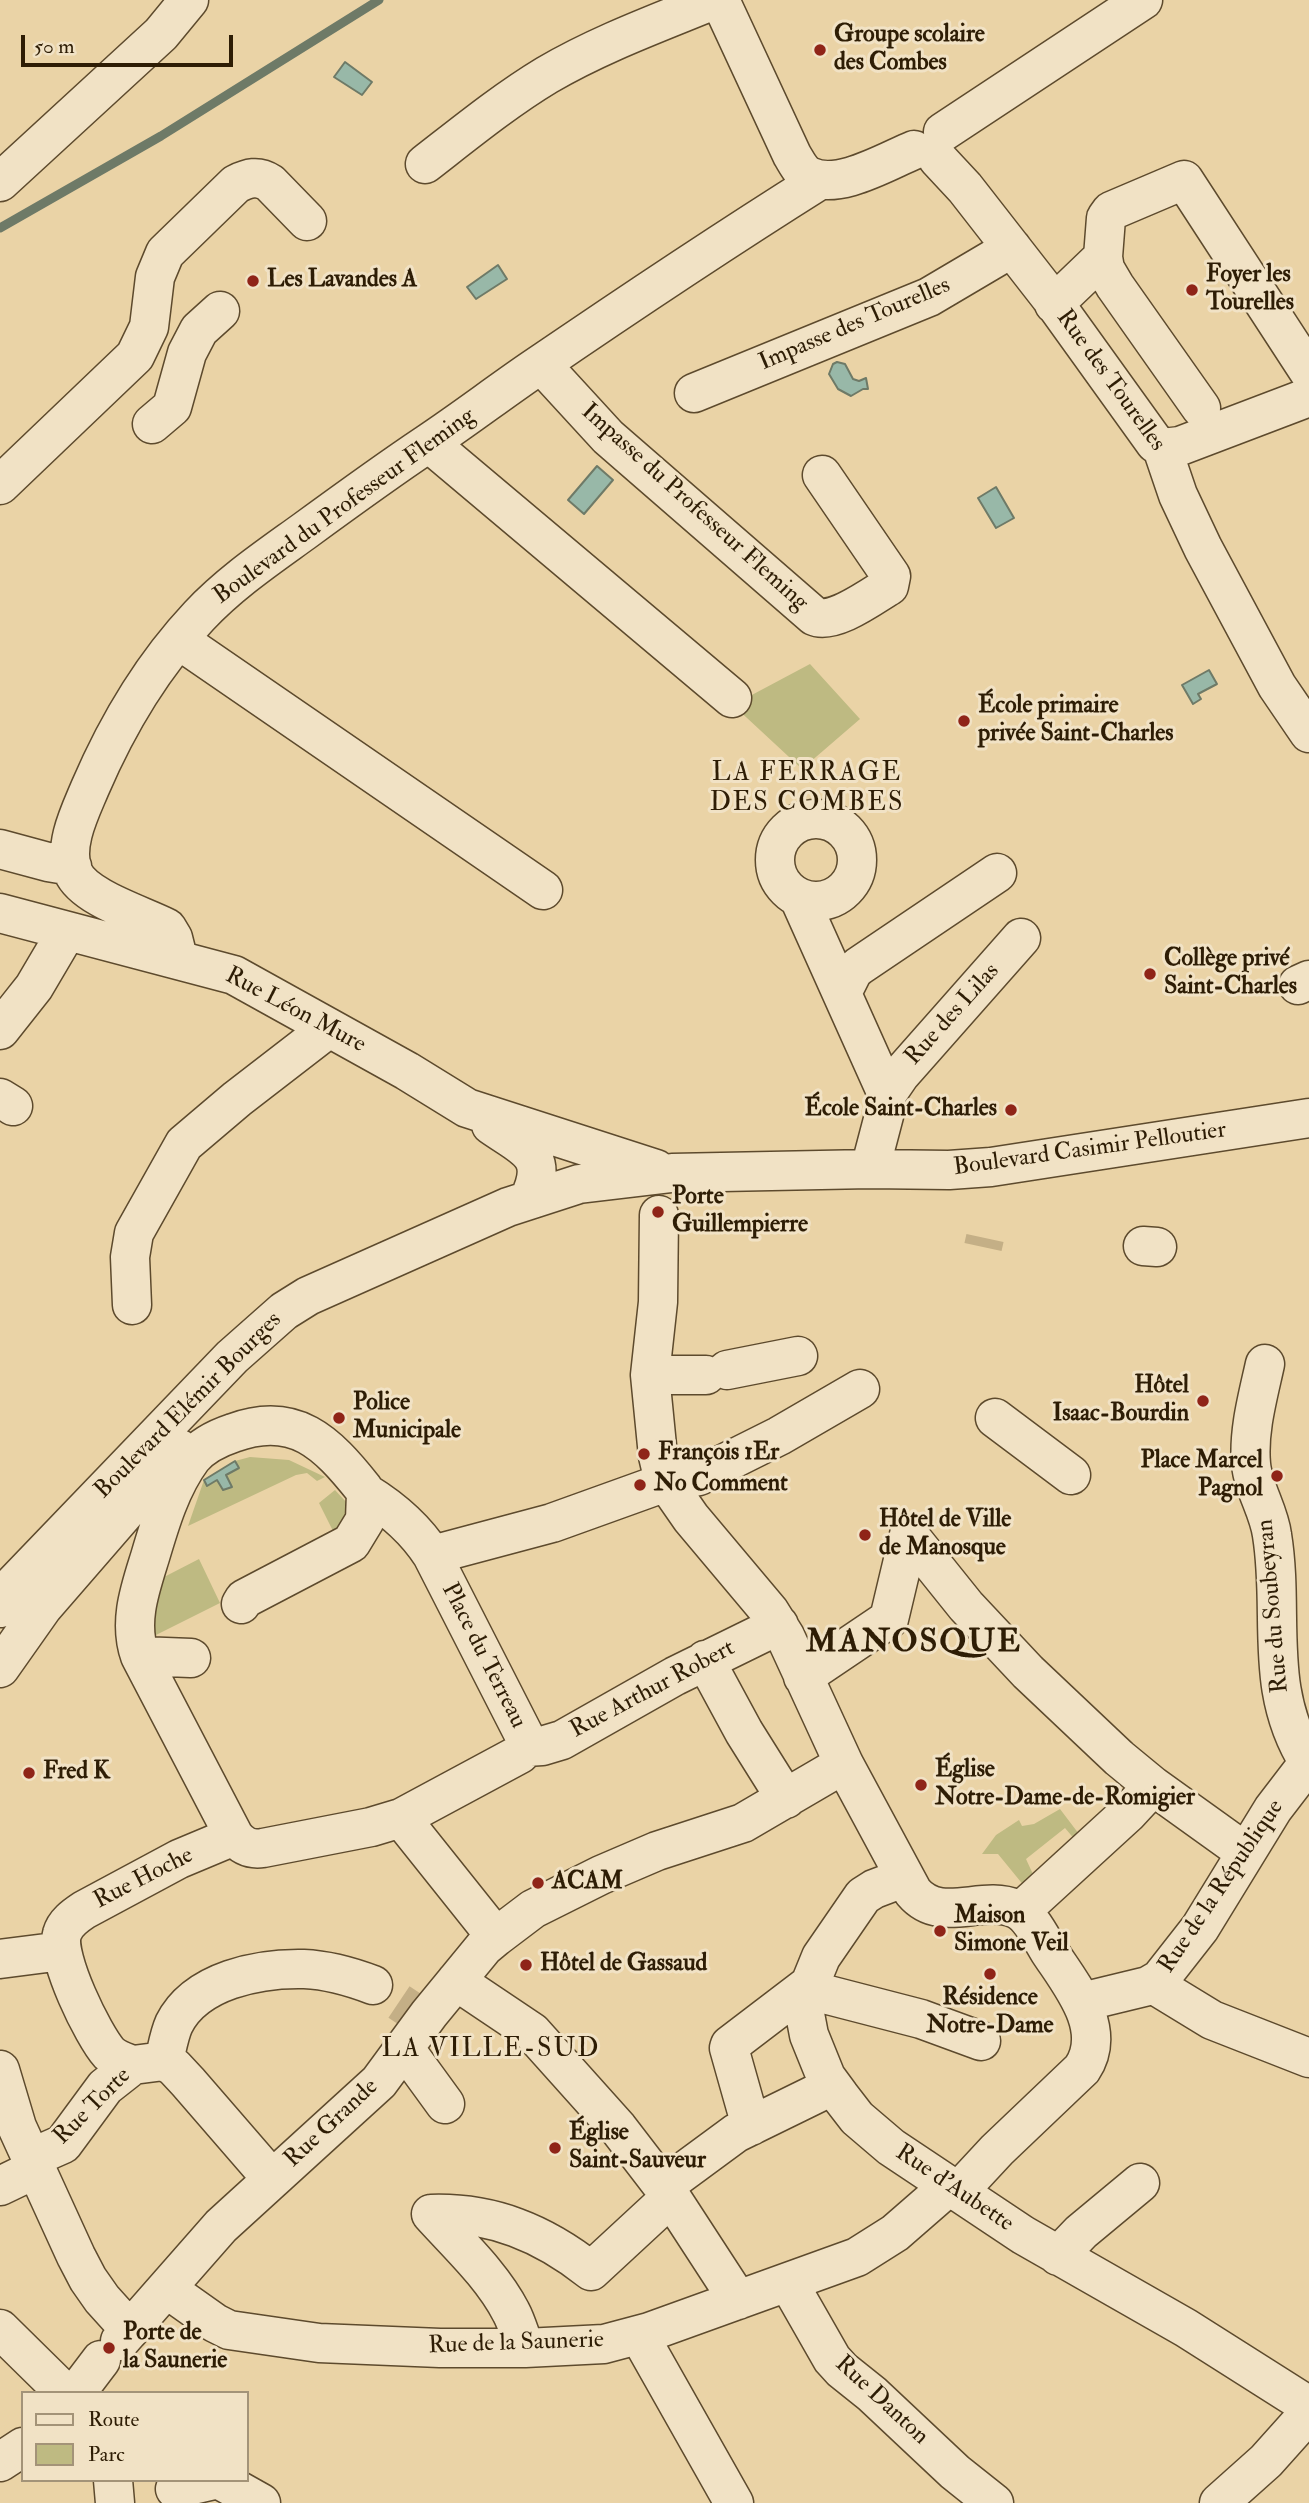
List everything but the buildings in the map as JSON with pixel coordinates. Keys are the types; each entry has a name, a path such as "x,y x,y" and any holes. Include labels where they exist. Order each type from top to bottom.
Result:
{"street":[{"path":"0,182 160,34 188,0"},
{"path":"425,164 496,108 550,74 620,39 714,0"},
{"path":"720,0 792,155 804,172 820,180 831,181 847,178 932,147 1143,0"},
{"name":"Rue des Tourelles","path":"932,147 1054,303 1155,443 1162,448 1178,495 1203,548 1277,686 1309,733"},
{"path":"0,485 135,356 146,338 152,313 155,277 165,253 236,184 250,178 264,179 307,221"},
{"name":"Boulevard du Professeur Fleming","path":"72,866 72,839 102,759 144,686 200,615 255,567 541,364 732,235 820,180"},
{"path":"1201,408 1115,286 1105,269 1103,257 1106,218 1111,211 1184,180 1309,372"},
{"name":"Impasse des Tourelles","path":"694,393 929,297 1012,248"},
{"path":"1054,303 1103,257"},
{"path":"110,380 146,418 172,407 187,353 200,330 220,311"},
{"name":"Impasse du Professeur Fleming","path":"541,364 608,437 814,616 822,619 836,616 886,589 891,581 891,576 822,475"},
{"path":"1162,448 1180,446 1309,397"},
{"path":"429,443 732,698"},
{"path":"179,640 542,890"},
{"path":"0,849 72,866 80,882 91,891 167,928 173,938 178,958"},
{"path":"842,993 859,965 997,873"},
{"path":"805,912 887,1094 887,1108 870,1169"},
{"name":"Rue Léon Mure","path":"0,913 234,975 467,1108 613,1155"},
{"path":"0,1030 44,998 67,931"},
{"name":"Rue des Lilas","path":"887,1094 900,1075 1021,938"},
{"path":"132,1306 130,1257 134,1233 184,1144 209,1121 329,1028"},
{"path":"467,1108 528,1151 535,1161 538,1178 529,1199"},
{"name":"Boulevard Casimir Pelloutier","path":"661,1193 870,1169 949,1170 991,1167 1309,1118"},
{"path":"579,1184 613,1155 661,1193 658,1302 650,1375 658,1455 666,1482 691,1518 779,1625 844,1764 904,1878 917,1897 931,1907 1004,1906 1021,1912 1127,1814 1153,1786"},
{"name":"Boulevard Elémir Bourges","path":"0,1608 11,1587 103,1490 235,1354 284,1311 308,1296 529,1199 579,1184 661,1193"},
{"path":"0,1668 43,1607 189,1446 270,1341 284,1311"},
{"path":"650,1375 716,1372 798,1356"},
{"name":"Rue du Soubeyran","path":"1265,1364 1253,1421 1251,1465 1273,1538 1276,1649 1298,1708 1309,1763"},
{"path":"432,1555 552,1523 666,1482 708,1472 779,1436 860,1389"},
{"path":"995,1418 1071,1475"},
{"name":"Place du Terreau","path":"189,1446 214,1441 247,1428 266,1425 295,1428 328,1448 366,1493 391,1510 432,1555 525,1737 526,1747 520,1754 401,1818 371,1827 257,1849 243,1845 234,1836"},
{"path":"189,1446 183,1471 162,1517 143,1581 134,1624 134,1640 234,1836"},
{"path":"241,1604 244,1599 351,1543 365,1520 366,1493"},
{"path":"803,1677 889,1619 909,1535 966,1606 1028,1672 1119,1758 1153,1786 1245,1852"},
{"name":"Rue Arthur Robert","path":"526,1747 562,1740 705,1660 779,1625"},
{"path":"140,1656 191,1658"},
{"path":"705,1660 744,1732 786,1799"},
{"name":"Rue de la République","path":"1082,2002 1153,1984 1160,1979 1200,1928 1273,1809 1309,1763"},
{"name":"Rue Grande","path":"98,2369 221,2226 379,2082 402,2011 456,1982 484,1947 533,1909 601,1875 671,1846 743,1823 844,1764"},
{"path":"401,1818 496,1937"},
{"name":"Rue Hoche","path":"62,1942 71,1919 83,1910 179,1859 234,1836"},
{"name":"Rue d'Aubette","path":"904,1878 873,1889 863,1896 821,1957 809,1987 805,2014 809,2035 822,2069 832,2086 869,2129 891,2147 1058,2256 1186,2328 1309,2406"},
{"name":"Rue de la Saunerie","path":"167,2289 211,2338 240,2333 319,2343 524,2348 604,2343 639,2335 841,2264 872,2250 954,2189 1082,2069 1089,2057 1089,2025 1082,2002 1021,1912"},
{"path":"0,1959 62,1942 75,1990 86,2017 114,2057 137,2068 196,1999 225,1982 269,1972 315,1970 402,2011 445,2104"},
{"path":"456,1982 532,2032 618,2128 668,2192 738,2300"},
{"path":"1153,1984 1212,2020 1309,2058"},
{"path":"751,2126 730,2045 809,1987 920,2019 981,2041"},
{"name":"Rue Torte","path":"0,2186 25,2174 38,2155 63,2144 101,2093 137,2068 174,2067 272,2179"},
{"path":"0,2070 12,2112 88,2279 98,2369 9,2339"},
{"path":"524,2348 516,2322 506,2303 483,2272 431,2214 461,2213 519,2228 549,2241 591,2271 668,2192 736,2133 832,2086"},
{"path":"1058,2256 1081,2232 1140,2183"},
{"name":"Rue Danton","path":"788,2282 832,2359 842,2370 872,2394 955,2472 994,2503"},
{"path":"639,2335 734,2503"},
{"path":"1219,2503 1266,2461 1309,2413"},
{"path":"113,2482 114,2503"},
{"path":"177,2491 207,2482"},
{"path":"224,2482 261,2503"}],"green space":[{"path":"810,664 860,719 802,769 733,705"},
{"path":"250,1457 289,1460 325,1477 317,1481 307,1473 296,1475 188,1526 204,1480 207,1486 218,1480 231,1487 226,1475 238,1468 235,1461"},
{"path":"335,1490 348,1504 349,1528 338,1541 319,1503"},
{"path":"199,1559 220,1603 150,1638 156,1579"},
{"path":"1060,1809 1082,1838 1076,1841 1065,1828 1026,1859 1037,1883 1025,1887 998,1854 982,1854 996,1835 1019,1820 1022,1826 1034,1824"}],"shaded area":[{"path":"345,62 372,82 362,95 334,77"},
{"path":"498,265 507,279 476,299 467,287"},
{"path":"833,364 845,364 853,379 859,381 866,378 868,389 851,396 838,389 829,374"},
{"path":"597,466 613,480 584,514 568,500"},
{"path":"996,487 1014,518 996,528 978,498"},
{"path":"1209,670 1217,684 1198,694 1201,699 1193,704 1182,685"},
{"path":"235,1461 239,1468 226,1475 232,1487 223,1490 217,1480 207,1486 204,1480"}],"waterway":[{"path":"0,228 161,136 379,0"}],"tunnel":[{"path":"983,1247 985,1238"},
{"path":"399,2002 420,2016"}],"place":[{"name":"Groupe scolaire des Combes","path":"820,50"},
{"name":"Les Lavandes A","path":"253,281"},
{"name":"Foyer les Tourelles","path":"1192,290"},
{"name":"École primaire privée Saint-Charles","path":"964,721"},
{"name":"Collège privé Saint-Charles","path":"1150,974"},
{"name":"École Saint-Charles","path":"1011,1110"},
{"name":"Porte Guillempierre","path":"658,1212"},
{"name":"Hôtel Isaac-Bourdin","path":"1203,1401"},
{"name":"Police Municipale","path":"339,1418"},
{"name":"François 1Er","path":"644,1454"},
{"name":"Place Marcel Pagnol","path":"1277,1476"},
{"name":"No Comment","path":"640,1485"},
{"name":"Hôtel de Ville de Manosque","path":"865,1535"},
{"name":"Fred K","path":"29,1773"},
{"name":"Église Notre-Dame-de-Romigier","path":"921,1785"},
{"name":"ACAM","path":"538,1883"},
{"name":"Maison Simone Veil","path":"940,1931"},
{"name":"Hôtel de Gassaud","path":"526,1965"},
{"name":"Résidence Notre-Dame","path":"990,1974"},
{"name":"Église Saint-Sauveur","path":"555,2148"},
{"name":"Porte de la Saunerie","path":"109,2348"}],"district":[{"name":"LA FERRAGE DES COMBES","path":"807,789"},
{"name":"MANOSQUE","path":"914,1644"},
{"name":"LA VILLE-SUD","path":"491,2050"}]}
